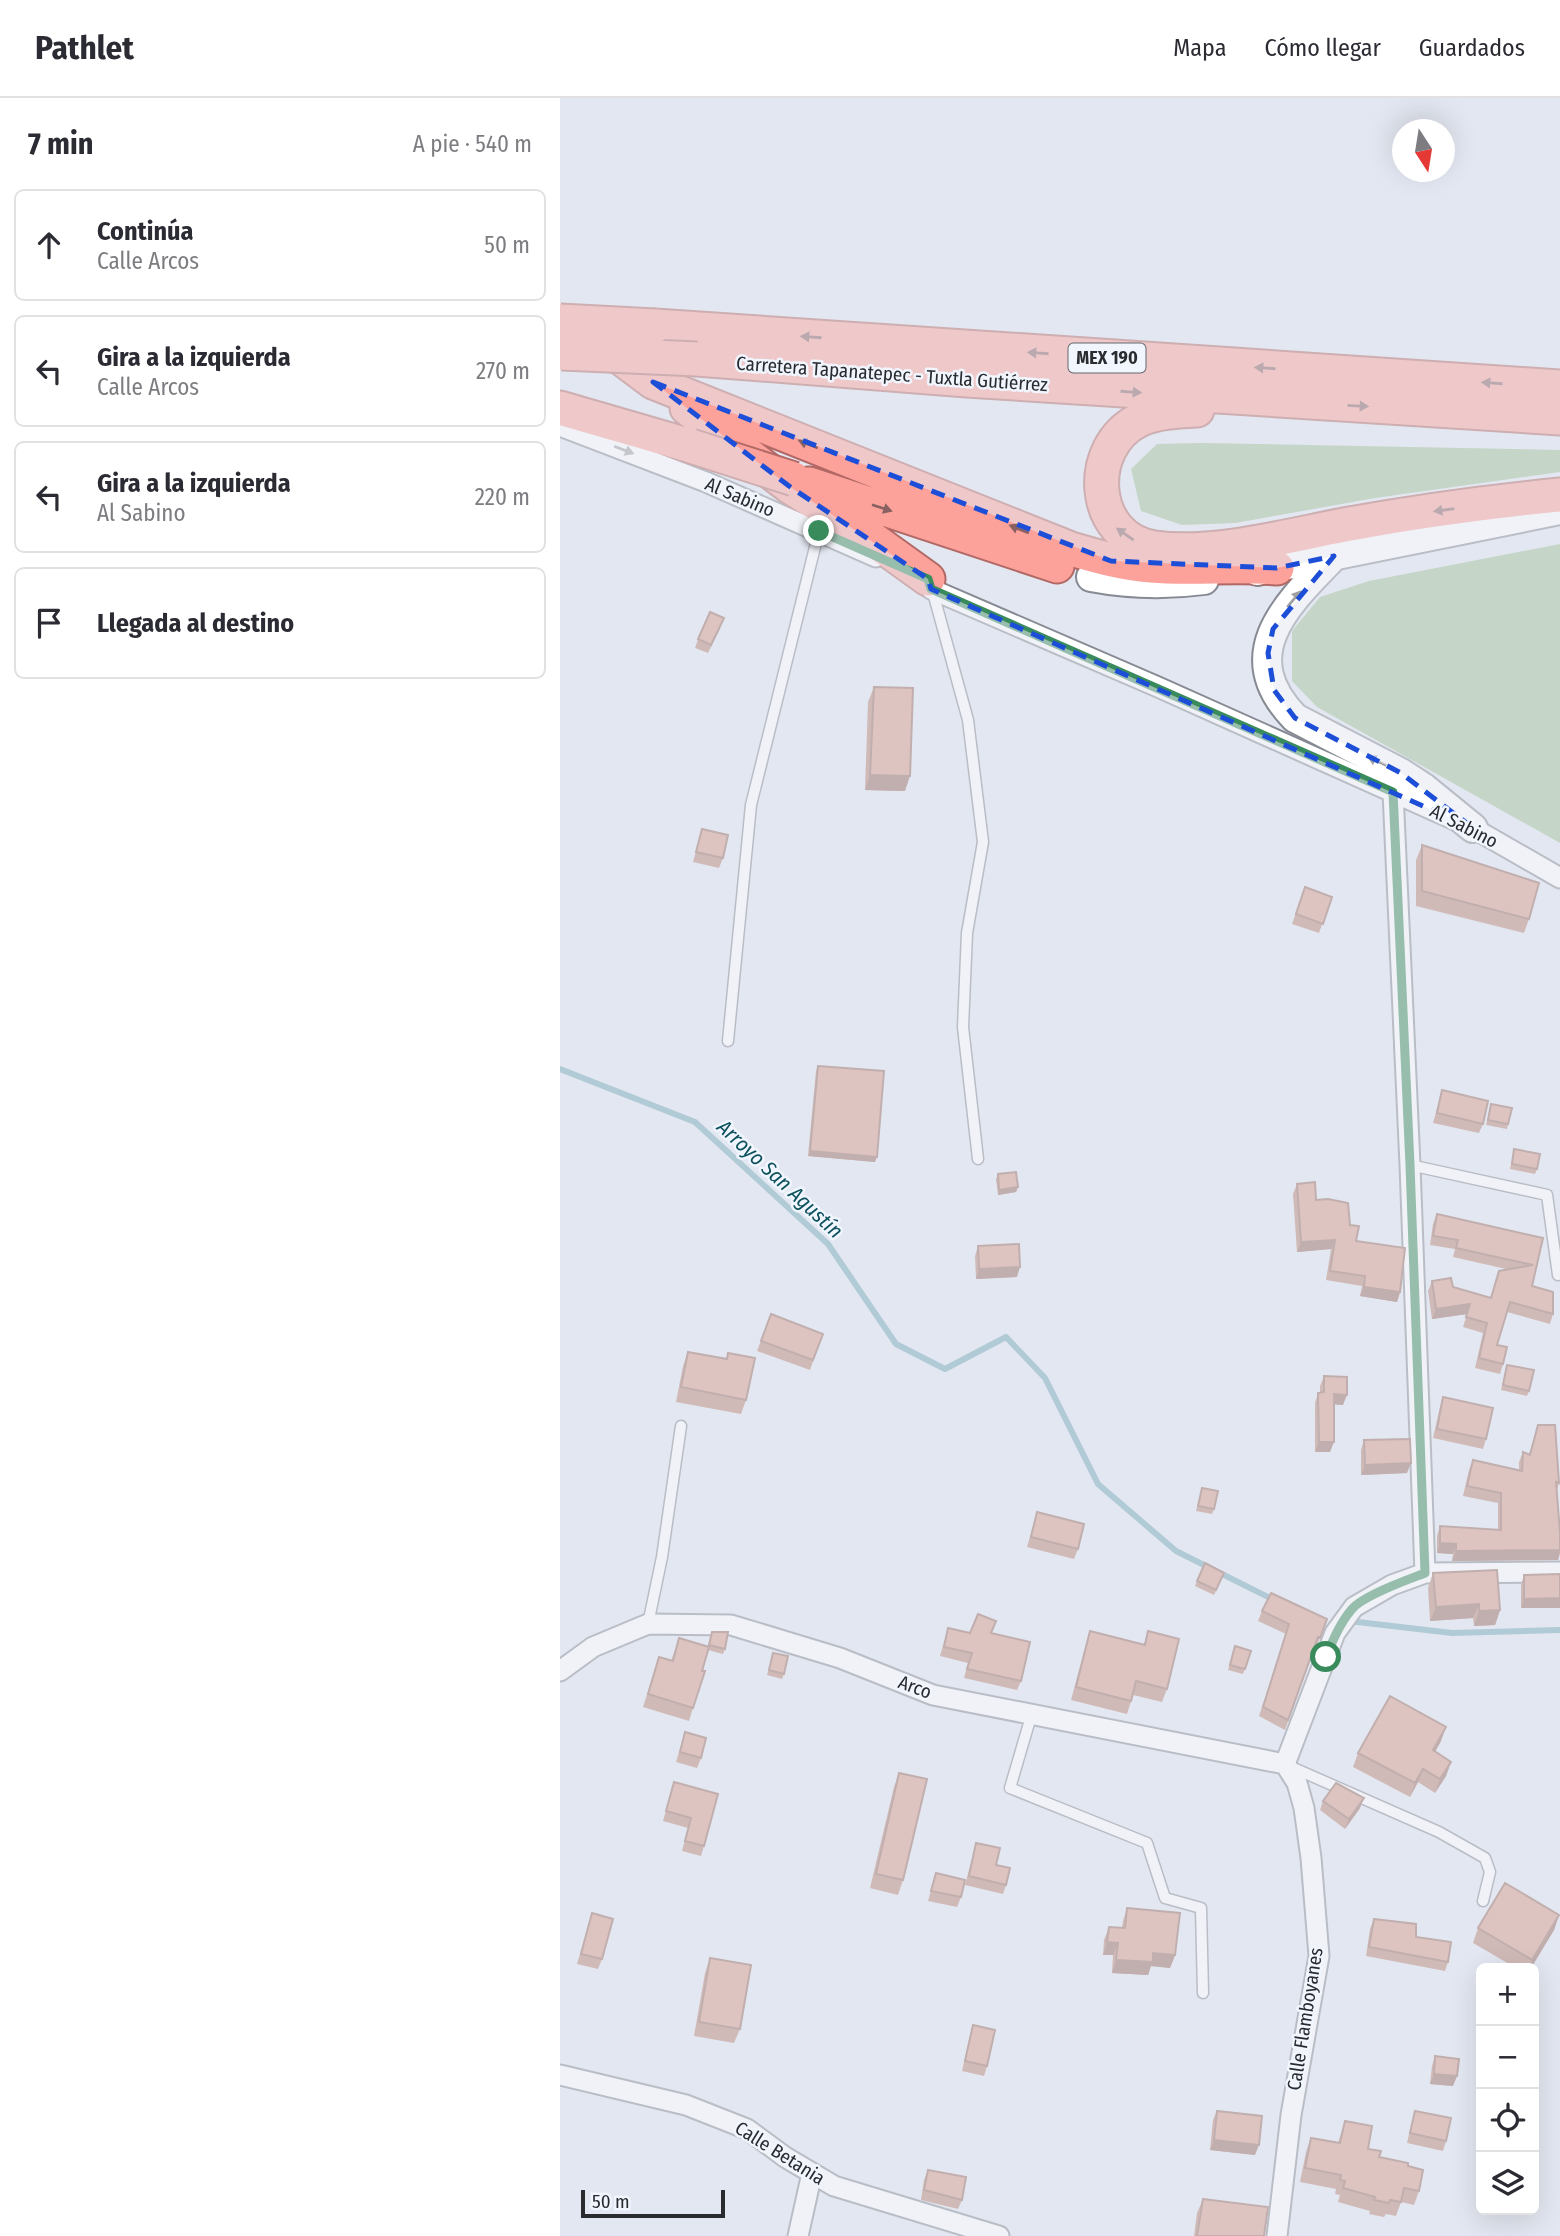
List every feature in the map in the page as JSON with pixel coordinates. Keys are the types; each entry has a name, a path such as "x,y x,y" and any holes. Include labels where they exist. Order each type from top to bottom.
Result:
{"highway":[{"path":"560,313 789,486 871,538 929,584"},
{"name":"Carretera Tapanatepec - Tuxtla Gutiérrez","path":"561,342 655,326 1560,387"},
{"name":"Carretera Tapanatepec - Tuxtla Gutiérrez","path":"561,342 697,359 1290,402 1560,418"},
{"path":"653,382 1071,549 1111,561 1152,566 1243,565 1277,568"},
{"path":"1290,402 1171,412 1139,420 1113,444 1105,462 1103,503 1112,524 1126,538 1153,548 1233,546 1348,524 1560,495"},
{"path":"560,408 691,446 1091,577"}],"main road":[{"path":"1091,577 1128,583 1167,584 1224,577 1560,510"},
{"path":"1334,556 1293,599 1273,629 1268,653 1268,671 1273,690 1284,708 1295,718 1401,773 1473,828"}],"street":[{"name":"Al Sabino","path":"560,426 706,482 819,531 929,584 1473,828 1560,878"},
{"path":"1393,792 1425,1573"},
{"path":"1285,1764 1335,1633 1353,1606 1392,1585 1425,1573 1560,1572"},
{"name":"Arco","path":"560,1671 593,1647 648,1624 730,1625 840,1658 933,1695 1285,1764"},
{"name":"Calle Flamboyanes","path":"1277,2236 1291,2115 1319,1956 1304,1808 1297,1783 1285,1764"},
{"name":"Calle Betania","path":"560,2075 686,2105 747,2129 785,2157 834,2186 999,2236"},
{"path":"798,2236 812,2173"}],"lane":[{"path":"728,1041 751,804 819,531"},
{"path":"929,584 968,720 983,842 967,933 963,1027 978,1159"},
{"path":"1410,1165 1547,1195 1558,1275"},
{"path":"648,1624 662,1557 681,1426"},
{"path":"1032,1713 1010,1788 1147,1843 1165,1898 1201,1908 1203,1993"},
{"path":"1285,1764 1439,1832 1485,1858 1490,1872 1483,1901"}],"highlighted area":[{"path":"653,382 1111,561 1277,568 1334,556 1273,629 1268,653 1274,690 1295,718 1401,773 1473,828 931,589 928,579 789,486"}],"green space":[{"path":"1157,444 1560,450 1560,472 1375,498 1235,523 1182,525 1141,511 1131,469"},
{"path":"1560,544 1560,843 1317,707 1292,681 1292,631 1320,597 1369,581"}],"building":[{"path":"710,612 724,618 711,645 698,639"},
{"path":"874,687 913,688 910,776 870,775"},
{"path":"702,829 728,835 723,858 696,852"},
{"path":"1422,845 1539,883 1529,919 1422,891"},
{"path":"1305,887 1332,897 1323,924 1296,914"},
{"path":"818,1066 884,1071 877,1157 810,1151"},
{"path":"1442,1090 1488,1101 1483,1124 1437,1113"},
{"path":"1491,1104 1512,1108 1508,1124 1488,1120"},
{"path":"1514,1149 1540,1154 1537,1169 1512,1164"},
{"path":"1016,1172 1018,1187 999,1190 998,1174"},
{"path":"1315,1182 1316,1200 1328,1199 1348,1203 1350,1225 1359,1226 1356,1241 1405,1248 1400,1292 1364,1287 1365,1276 1330,1271 1335,1240 1301,1242 1297,1184"},
{"path":"1437,1214 1543,1238 1532,1286 1553,1292 1553,1314 1510,1302 1497,1345 1507,1347 1503,1364 1479,1358 1487,1323 1466,1317 1470,1304 1436,1309 1432,1281 1451,1278 1453,1287 1491,1298 1499,1271 1533,1265 1456,1248 1458,1240 1433,1236"},
{"path":"1019,1244 1020,1267 979,1269 978,1246"},
{"path":"771,1314 823,1334 813,1360 761,1341"},
{"path":"688,1352 727,1359 728,1353 755,1358 746,1400 681,1387"},
{"path":"1507,1365 1534,1370 1529,1391 1503,1385"},
{"path":"1324,1376 1347,1377 1347,1395 1334,1394 1334,1442 1319,1442 1318,1393 1324,1392"},
{"path":"1443,1397 1493,1408 1486,1439 1437,1429"},
{"path":"1538,1425 1555,1425 1560,1550 1456,1551 1456,1544 1440,1543 1440,1526 1501,1530 1501,1493 1467,1486 1473,1460 1522,1471 1523,1452 1530,1455"},
{"path":"1410,1439 1411,1463 1365,1465 1364,1440"},
{"path":"1202,1488 1218,1491 1214,1509 1198,1506"},
{"path":"1037,1512 1084,1524 1078,1549 1031,1537"},
{"path":"1205,1563 1224,1573 1216,1590 1197,1581"},
{"path":"1497,1570 1500,1610 1479,1611 1479,1604 1436,1607 1433,1573"},
{"path":"1560,1574 1560,1598 1524,1599 1524,1575"},
{"path":"1271,1593 1327,1619 1288,1720 1263,1707 1289,1624 1262,1611"},
{"path":"978,1614 996,1621 991,1633 1030,1642 1021,1681 967,1669 972,1653 944,1647 948,1628 970,1633"},
{"path":"1090,1631 1145,1645 1148,1631 1179,1639 1167,1689 1136,1681 1131,1701 1076,1687"},
{"path":"712,1632 728,1632 725,1649 709,1645"},
{"path":"679,1638 709,1647 702,1671 705,1671 693,1708 648,1694 659,1657 673,1661"},
{"path":"1235,1646 1251,1651 1245,1669 1230,1665"},
{"path":"773,1653 788,1656 784,1674 769,1670"},
{"path":"1390,1696 1446,1727 1433,1750 1451,1762 1440,1779 1423,1769 1415,1783 1358,1753"},
{"path":"685,1732 706,1738 701,1758 680,1752"},
{"path":"899,1773 927,1779 903,1880 876,1874"},
{"path":"674,1782 718,1794 704,1846 685,1841 691,1818 666,1811"},
{"path":"1336,1783 1364,1798 1349,1819 1323,1801"},
{"path":"976,1843 1000,1848 996,1865 1010,1868 1006,1885 969,1876"},
{"path":"936,1873 965,1880 961,1897 931,1891"},
{"path":"1505,1883 1559,1915 1532,1960 1478,1928"},
{"path":"1127,1908 1180,1913 1175,1955 1153,1953 1153,1962 1116,1960 1118,1943 1107,1942 1109,1927 1125,1928"},
{"path":"592,1913 613,1919 602,1959 581,1954"},
{"path":"1374,1919 1416,1924 1416,1937 1451,1942 1448,1962 1369,1947"},
{"path":"710,1958 751,1965 740,2029 699,2022"},
{"path":"973,2025 995,2030 987,2066 965,2061"},
{"path":"1435,2056 1459,2059 1457,2076 1434,2074"},
{"path":"1217,2111 1262,2116 1259,2145 1214,2140"},
{"path":"1415,2111 1451,2118 1446,2141 1410,2133"},
{"path":"1345,2121 1372,2126 1368,2149 1381,2151 1379,2157 1408,2163 1408,2166 1423,2170 1419,2191 1404,2188 1401,2202 1374,2200 1375,2197 1343,2188 1345,2181 1340,2180 1341,2175 1305,2168 1311,2138 1340,2143"},
{"path":"928,2170 966,2177 962,2200 924,2190"},
{"path":"1203,2199 1268,2207 1264,2236 1197,2236"}],"waterway":[{"name":"Arroyo San Agustín","path":"560,1069 695,1122 828,1244 896,1344 945,1369 1006,1337 1045,1378 1098,1484 1176,1551 1276,1601"},
{"name":"Arroyo San Agustín","path":"1349,1621 1452,1633 1560,1630"}],"route":[{"path":"819,531 928,579 931,589 1393,792 1425,1573 1392,1585 1353,1606 1335,1633 1326,1657"}]}
